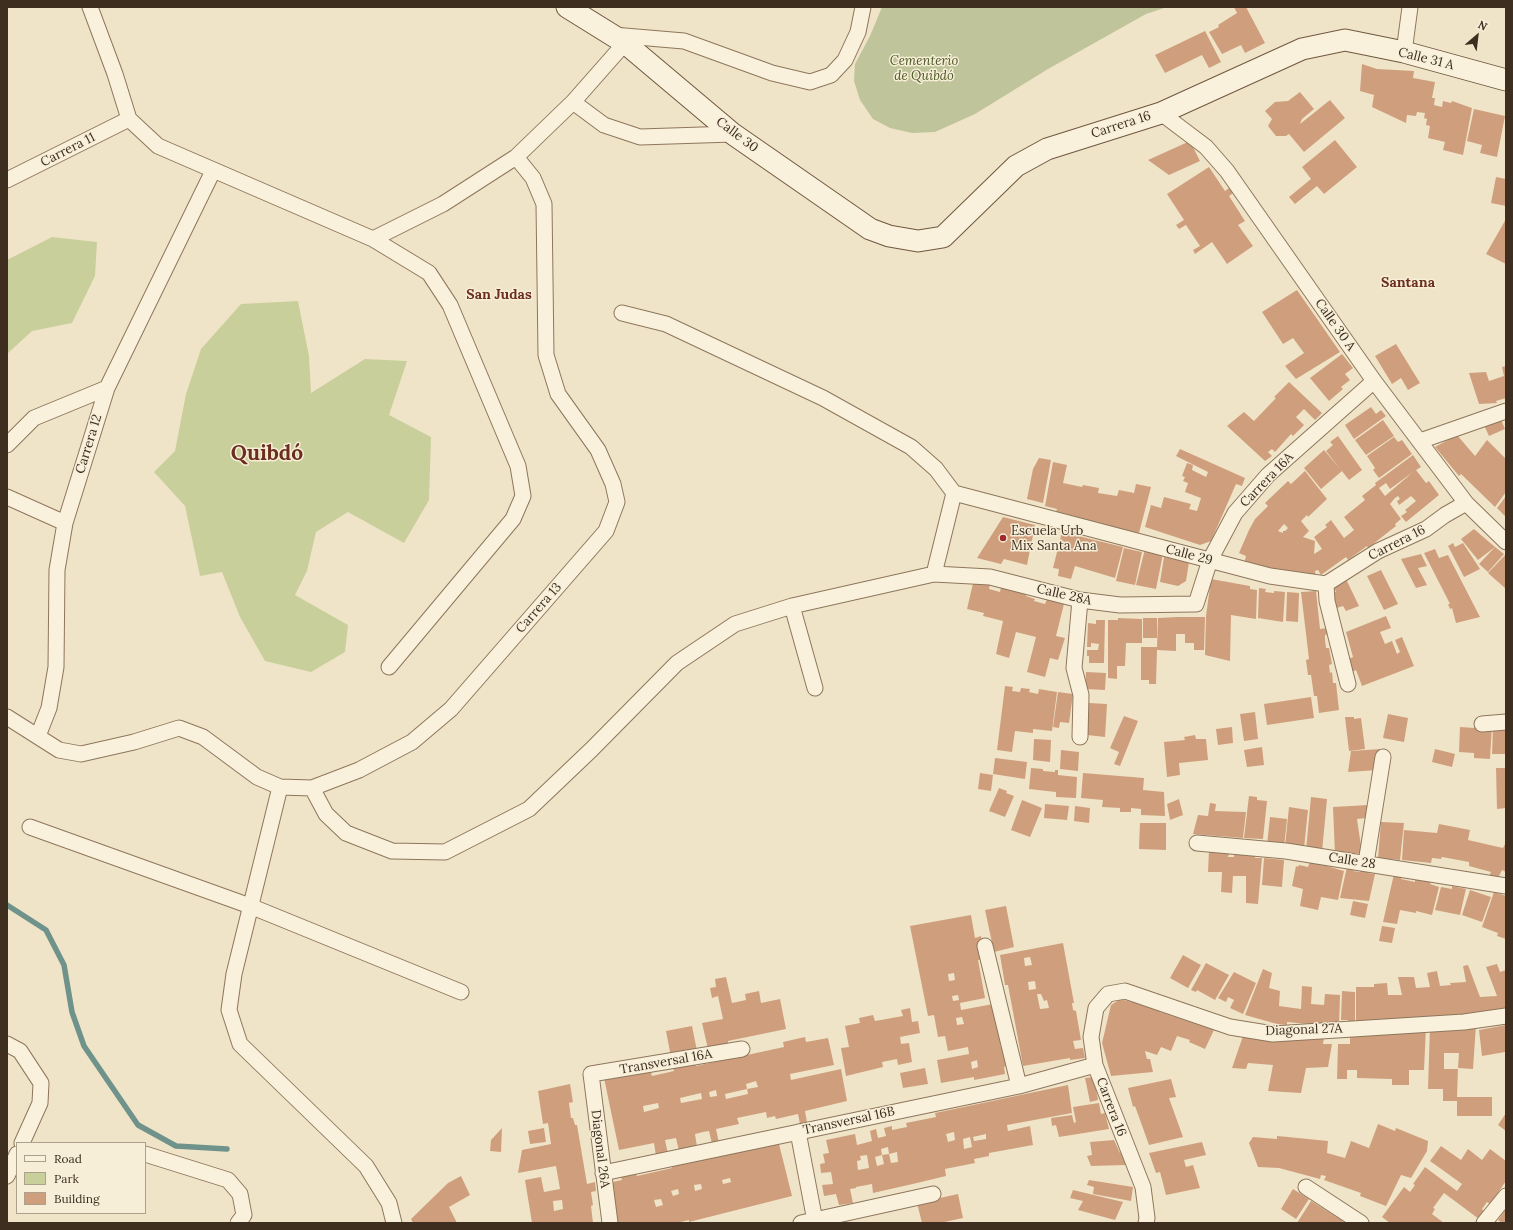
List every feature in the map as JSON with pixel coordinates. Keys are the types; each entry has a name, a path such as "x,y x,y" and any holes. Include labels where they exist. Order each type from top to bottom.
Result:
{"main road":[{"name":"Calle 30","path":"567,7 618,39 733,134 870,229 889,236 918,241"},
{"name":"Calle 31 A","path":"1345,40 1404,52 1506,80"},
{"name":"Carrera 16","path":"918,241 943,237 1016,166 1047,149 1160,113 1302,49 1345,40"}],"street":[{"path":"90,7 115,74 129,119 158,146 373,239 429,273 450,304 518,466 523,496 513,519 389,667"},
{"path":"373,239 443,204 516,157 573,102 618,39 684,41 772,73 810,82 831,75 845,60 858,32 863,7"},
{"path":"1404,52 1410,7"},
{"path":"573,102 604,125 640,137 733,134"},
{"name":"Calle 30 A","path":"1160,113 1206,147 1227,171 1374,381 1466,502 1506,542"},
{"name":"Carrera 11","path":"7,180 129,119"},
{"name":"Carrera 13","path":"312,788 359,770 412,742 451,709 606,531 616,502 613,484 598,450 558,394 546,355 544,204 534,178 516,157"},
{"name":"Carrera 12","path":"38,736 49,708 56,667 58,570 65,523 106,388 213,171"},
{"path":"622,313 666,324 824,398 911,448 936,469 954,493 934,574"},
{"name":"Carrera 16A","path":"1196,604 1210,560 1235,513 1268,475 1374,381"},
{"path":"7,445 34,418 106,388"},
{"path":"1420,440 1506,411"},
{"name":"Calle 29","path":"954,493 1270,576 1326,584"},
{"path":"7,497 65,523"},
{"name":"Carrera 16","path":"1326,584 1378,551 1426,529 1444,515 1466,502"},
{"name":"Calle 28A","path":"312,788 326,814 346,833 392,852 445,852 529,809 591,750 677,663 735,624 792,606 934,574 990,576 1080,600 1120,605 1196,604"},
{"path":"1326,584 1327,601 1348,684"},
{"path":"1080,600 1074,668 1081,695 1080,737"},
{"path":"792,606 815,688"},
{"path":"7,717 59,750 81,754 134,742 179,728 203,737 257,777 280,787 312,788"},
{"path":"1482,724 1506,722"},
{"path":"1366,863 1383,757"},
{"path":"280,787 234,974 229,1010 240,1044 366,1166 389,1203 394,1223"},
{"path":"30,827 250,906 461,992"},
{"name":"Calle 28","path":"1196,843 1286,851 1506,886"},
{"path":"985,946 1019,1086"},
{"name":"Diagonal 27A","path":"1108,994 1125,990 1230,1027 1273,1034 1464,1022 1506,1016"},
{"name":"Carrera 16","path":"1108,994 1096,1008 1091,1037 1095,1065 1143,1187 1147,1218 1146,1223"},
{"path":"7,1044 20,1051 41,1083 40,1103 22,1142"},
{"name":"Transversal 16A","path":"591,1074 742,1049"},
{"name":"Transversal 16B","path":"603,1173 1019,1086 1095,1065"},
{"name":"Diagonal 26A","path":"591,1074 610,1223"},
{"path":"798,1132 808,1222 933,1194"},
{"path":"146,1154 228,1180 240,1194 244,1216 238,1223"},
{"path":"7,1176 16,1156"},
{"path":"1306,1187 1353,1221"},
{"path":"1484,1223 1506,1196"}],"green space":[{"name":"Cementerio de Quibdó","path":"882,7 1167,7 1146,14 1048,69 975,114 935,132 912,133 890,128 873,119 860,100 854,81 855,64 870,36"},
{"path":"52,237 97,242 95,276 72,323 32,331 7,354 7,260"},
{"path":"298,301 309,356 311,393 365,359 407,361 389,415 431,437 429,500 404,543 348,512 316,532 307,571 295,595 348,625 345,652 311,672 265,661 240,617 222,572 200,576 185,506 154,472 175,451 186,394 201,349 241,304"}],"building":[{"path":"1234,7 1246,7 1265,43 1245,53 1241,45 1222,54 1209,32 1219,27 1218,25 1237,13"},
{"path":"1205,31 1221,62 1209,68 1202,55 1165,73 1155,55"},
{"path":"1362,64 1377,69 1414,71 1413,78 1435,82 1432,98 1435,98 1434,105 1442,107 1443,101 1451,103 1452,101 1472,108 1463,155 1443,150 1445,142 1428,138 1430,126 1426,125 1427,119 1424,118 1425,113 1417,112 1416,116 1407,115 1406,123 1372,107 1374,95 1360,91"},
{"path":"1300,92 1314,109 1302,119 1300,124 1330,100 1345,118 1304,152 1289,134 1286,136 1276,136 1268,126 1272,119 1265,111 1275,102 1288,101"},
{"path":"1474,109 1505,116 1497,157 1480,153 1482,145 1467,141"},
{"path":"1335,140 1357,167 1324,194 1317,186 1295,204 1289,197 1311,179 1302,167"},
{"path":"1190,141 1200,161 1169,175 1148,160"},
{"path":"1209,167 1225,191 1232,186 1236,191 1229,196 1245,221 1238,225 1253,246 1227,264 1212,242 1195,254 1193,250 1200,246 1186,225 1179,229 1176,225 1184,220 1167,194"},
{"path":"1496,177 1506,179 1506,206 1491,203"},
{"path":"1506,219 1506,264 1486,254"},
{"path":"1297,290 1340,352 1296,379 1285,366 1304,353 1293,338 1283,344 1262,312"},
{"path":"1396,344 1420,383 1408,390 1401,378 1392,384 1375,356"},
{"path":"1342,354 1353,368 1345,374 1350,380 1341,387 1343,389 1329,401 1310,378"},
{"path":"1506,366 1506,398 1496,401 1497,403 1479,404 1469,373 1486,372 1489,381 1504,376 1502,367"},
{"path":"1289,382 1322,413 1315,420 1304,409 1296,417 1304,425 1293,436 1291,434 1275,452 1272,449 1268,452 1272,456 1265,461 1227,426 1244,412 1254,421"},
{"path":"1371,407 1376,414 1381,410 1386,416 1354,439 1345,425"},
{"path":"1500,417 1505,429 1489,436 1483,423"},
{"path":"1383,420 1394,436 1366,455 1355,440"},
{"path":"1457,435 1475,456 1487,440 1505,458 1506,492 1495,507 1461,474 1459,476 1435,447"},
{"path":"1338,436 1362,470 1349,480 1326,451 1333,445 1330,442"},
{"path":"1394,437 1398,442 1402,440 1412,454 1379,478 1373,470 1375,468 1367,456"},
{"path":"1180,449 1245,478 1242,486 1236,484 1211,541 1200,545 1145,527 1151,505 1161,508 1164,497 1191,504 1189,509 1197,511 1201,498 1185,492 1188,483 1183,481 1185,477 1182,476 1187,463 1193,465 1192,470 1206,477 1208,472 1176,456"},
{"path":"1324,450 1342,471 1321,489 1304,468"},
{"path":"1413,455 1421,467 1416,470 1426,483 1429,481 1439,495 1406,522 1401,516 1407,512 1405,510 1416,501 1411,496 1399,505 1397,501 1400,499 1398,496 1395,498 1390,504 1401,519 1395,524 1396,526 1368,548 1367,546 1348,560 1346,557 1321,575 1318,570 1315,571 1316,577 1303,577 1271,568 1269,574 1244,564 1246,556 1239,553 1249,530 1255,519 1268,506 1265,503 1288,481 1291,484 1305,471 1327,499 1308,517 1307,515 1301,521 1309,531 1303,537 1315,541 1314,554 1322,549 1314,537 1327,527 1325,525 1331,520 1344,538 1354,530 1344,517 1365,500 1362,496 1376,485 1375,483","holes":["1413,472 1385,496 1379,488 1386,483 1390,489","1284,524 1288,528 1283,531 1283,533 1278,531"]},
{"path":"1039,458 1051,460 1043,503 1027,499 1033,469"},
{"path":"1053,462 1067,465 1063,483 1082,487 1083,485 1099,488 1098,493 1117,496 1119,490 1134,493 1136,484 1151,487 1139,533 1091,523 1056,512 1057,509 1045,506"},
{"path":"1506,496 1506,517 1497,508"},
{"path":"1003,517 1035,525 1027,565 1004,559 1001,564 977,558"},
{"path":"1474,529 1495,547 1478,560 1461,539"},
{"path":"1062,532 1123,547 1115,578 1075,566 1071,579 1058,576 1059,569 1053,568"},
{"path":"1453,543 1455,547 1463,543 1480,569 1464,577 1448,546"},
{"path":"1495,547 1504,554 1488,572 1479,564"},
{"path":"1124,548 1142,552 1135,585 1116,581"},
{"path":"1145,549 1163,554 1156,589 1136,585"},
{"path":"1435,549 1439,558 1448,555 1480,617 1456,623 1452,608 1450,609 1448,604 1450,604 1424,553"},
{"path":"1421,554 1427,566 1418,568 1427,585 1416,588 1401,559"},
{"path":"1506,554 1506,589 1488,573"},
{"path":"1164,557 1189,562 1186,581 1178,586 1160,582"},
{"path":"1381,570 1398,604 1384,610 1367,576"},
{"path":"974,579 990,584 989,589 1000,592 1001,587 1026,594 1026,596 1035,599 1034,601 1045,604 1047,599 1064,604 1056,636 1065,638 1058,660 1050,658 1045,677 1027,672 1036,637 1016,632 1009,658 996,654 1003,621 983,616 984,613 967,609"},
{"path":"1211,579 1250,586 1250,589 1257,590 1256,619 1231,615 1230,661 1205,655 1206,616"},
{"path":"1346,579 1359,606 1346,611 1343,606 1334,609 1331,593 1336,592 1333,585"},
{"path":"1259,588 1266,589 1265,592 1285,592 1283,622 1258,618"},
{"path":"1316,591 1320,629 1327,628 1328,634 1325,635 1326,648 1329,648 1332,664 1329,665 1330,673 1332,672 1333,683 1336,683 1339,710 1319,713 1317,696 1314,696 1311,675 1308,675 1306,660 1309,659 1301,592"},
{"path":"1287,592 1299,593 1298,622 1286,621"},
{"path":"1386,616 1391,628 1380,632 1385,644 1392,641 1397,654 1400,652 1395,640 1402,637 1414,666 1362,686 1356,670 1350,673 1344,661 1353,657 1346,632"},
{"path":"1205,617 1204,650 1194,650 1194,643 1185,643 1185,634 1176,634 1176,651 1157,650 1156,684 1149,684 1149,680 1141,680 1141,647 1157,647 1158,618"},
{"path":"1118,618 1142,619 1142,643 1126,643 1125,666 1117,666 1117,679 1108,678 1108,620 1118,620"},
{"path":"1143,618 1157,618 1157,638 1143,638"},
{"path":"1096,620 1105,620 1104,663 1089,663 1089,656 1087,656 1087,650 1098,650 1099,644 1091,643 1091,647 1087,647 1088,623 1096,624"},
{"path":"1086,672 1106,673 1105,690 1085,689"},
{"path":"1005,686 1013,687 1012,691 1020,692 1021,688 1030,689 1029,692 1038,694 1039,689 1057,692 1052,731 1033,729 1033,733 1015,731 1012,752 997,750"},
{"path":"1058,692 1073,694 1069,723 1060,722 1059,728 1053,727"},
{"path":"1311,697 1314,718 1267,725 1264,704"},
{"path":"1089,703 1107,704 1105,737 1087,735"},
{"path":"1255,712 1258,739 1244,741 1240,714"},
{"path":"1388,714 1408,718 1404,742 1383,738"},
{"path":"1124,716 1138,721 1120,766 1114,764 1119,752 1110,748"},
{"path":"1345,717 1354,717 1354,719 1361,718 1365,749 1349,751"},
{"path":"1476,724 1492,725 1490,759 1474,758 1474,753 1459,752 1460,727 1475,728"},
{"path":"1232,727 1233,743 1218,745 1216,729"},
{"path":"1493,727 1506,727 1506,754 1492,754"},
{"path":"1195,735 1196,739 1206,739 1208,760 1179,763 1180,775 1167,777 1164,742 1185,740 1184,737"},
{"path":"1034,739 1051,740 1050,762 1033,760"},
{"path":"1262,747 1264,765 1247,767 1244,750"},
{"path":"1381,749 1378,770 1348,772 1351,751"},
{"path":"1435,749 1455,754 1452,767 1432,762"},
{"path":"1061,750 1079,752 1078,771 1060,769"},
{"path":"995,758 1027,762 1025,779 993,774"},
{"path":"1031,768 1055,772 1055,770 1058,770 1058,775 1077,777 1076,798 1056,797 1056,792 1029,789"},
{"path":"1496,768 1506,768 1506,808 1497,809"},
{"path":"980,773 993,775 991,791 978,789"},
{"path":"1083,773 1144,778 1143,790 1164,792 1165,816 1141,815 1141,809 1131,808 1131,812 1120,812 1120,808 1102,807 1103,800 1081,798"},
{"path":"999,788 1014,796 1005,817 989,811"},
{"path":"1249,796 1257,797 1257,800 1267,801 1263,839 1244,838"},
{"path":"1311,797 1327,799 1322,852 1306,850"},
{"path":"1179,799 1183,815 1170,820 1167,804"},
{"path":"1022,800 1042,808 1030,837 1011,830"},
{"path":"1210,803 1216,804 1215,811 1246,812 1243,838 1193,834 1198,815 1208,816"},
{"path":"1045,804 1069,806 1067,820 1044,818"},
{"path":"1368,805 1366,818 1357,819 1362,853 1335,855 1333,807"},
{"path":"1075,806 1090,808 1089,823 1074,821"},
{"path":"1289,807 1308,810 1304,849 1285,846"},
{"path":"1270,817 1287,819 1284,847 1267,845"},
{"path":"1381,822 1404,823 1400,860 1378,858"},
{"path":"1140,823 1166,823 1166,850 1139,849"},
{"path":"1439,824 1470,830 1468,840 1503,848 1506,842 1506,872 1502,870 1498,878 1489,876 1491,872 1469,866 1469,862 1442,857 1441,859 1432,858 1431,863 1402,860 1404,830 1437,833"},
{"path":"1209,850 1222,851 1222,854 1229,854 1228,857 1234,857 1234,855 1255,855 1255,858 1262,858 1258,904 1246,903 1246,876 1233,876 1232,893 1221,892 1222,872 1208,872"},
{"path":"1264,858 1284,860 1282,887 1262,885"},
{"path":"1310,861 1344,871 1338,900 1321,897 1318,910 1300,906 1303,889 1292,886 1296,866 1298,867 1299,865 1308,867"},
{"path":"1347,867 1354,868 1353,871 1360,872 1361,869 1368,870 1368,873 1375,874 1369,901 1340,898"},
{"path":"1394,874 1402,875 1401,879 1415,882 1415,878 1431,882 1430,884 1439,887 1432,915 1416,911 1416,913 1400,910 1397,924 1383,922"},
{"path":"1452,886 1466,889 1460,915 1435,910 1441,887 1452,889"},
{"path":"1470,890 1491,897 1482,922 1462,915"},
{"path":"1494,892 1506,896 1506,939 1497,936 1498,933 1482,927"},
{"path":"1353,901 1368,904 1365,918 1350,915"},
{"path":"1006,906 1014,947 994,952 985,910"},
{"path":"971,915 975,938 981,936 986,959 978,960 985,998 960,1003 961,1010 993,1004 1001,1048 1003,1048 1006,1062 1006,1066 1004,1067 1005,1074 974,1080 974,1077 941,1083 937,1060 969,1054 968,1047 948,1051 945,1036 938,1037 934,1015 928,1016 910,926","holes":["954,973 955,980 949,981 948,974","958,995 959,1000 953,1001 952,996","962,1017 964,1024 957,1025 956,1018","977,1060 978,1067 972,1069 971,1062"]},
{"path":"1382,926 1395,928 1392,943 1379,941"},
{"path":"1063,943 1074,1003 1072,1003 1073,1010 1076,1011 1081,1040 1073,1041 1075,1049 1083,1048 1085,1058 1070,1060 1070,1058 1023,1066 1008,985 1005,985 1000,955","holes":["1030,957 1032,965 1025,966 1024,958","1035,981 1036,989 1029,990 1028,982","1037,994 1041,994 1044,1001 1047,1000 1049,1008 1040,1009"]},
{"path":"1183,955 1201,965 1188,988 1170,978"},
{"path":"1206,963 1229,975 1215,1000 1197,990 1196,992 1191,990"},
{"path":"1497,964 1500,972 1506,970 1506,1015 1356,1023 1356,987 1374,987 1374,984 1387,983 1388,995 1402,995 1398,977 1414,977 1416,988 1430,987 1427,973 1437,971 1440,986 1451,985 1450,983 1466,982 1463,966 1468,965 1480,997 1497,996 1486,967"},
{"path":"1263,969 1272,973 1269,988 1280,991 1279,1006 1301,1009 1302,986 1312,987 1311,1004 1324,1005 1325,994 1340,995 1339,1027 1287,1022 1287,1025 1277,1024 1245,1015"},
{"path":"1234,972 1256,983 1243,1014 1230,1008 1234,1000 1228,997 1226,1002 1218,998"},
{"path":"726,977 732,1003 746,1000 745,994 759,991 761,1003 780,999 786,1029 728,1041 728,1045 708,1049 702,1023 723,1019 718,996 712,998 710,988 716,987 715,979"},
{"path":"1342,991 1355,992 1355,1024 1348,1023 1348,1020 1341,1020"},
{"path":"1120,999 1161,1010 1160,1012 1214,1030 1205,1049 1189,1042 1190,1040 1177,1036 1171,1051 1161,1047 1157,1055 1145,1051 1147,1059 1150,1059 1153,1072 1111,1076 1102,1043 1111,1005"},
{"path":"910,1008 912,1022 918,1021 920,1033 900,1037 901,1044 909,1043 912,1062 898,1065 897,1059 882,1062 883,1067 846,1076 841,1048 849,1047 845,1026 860,1023 859,1018 873,1015 875,1021 903,1016 901,1010"},
{"path":"1476,1025 1473,1069 1458,1068 1459,1053 1444,1053 1444,1069 1458,1069 1457,1097 1492,1097 1492,1116 1457,1116 1457,1101 1443,1101 1443,1089 1428,1089 1430,1026 1452,1028 1452,1031 1460,1031 1459,1028"},
{"path":"1506,1025 1505,1052 1482,1056 1479,1030"},
{"path":"692,1026 697,1051 671,1057 666,1031"},
{"path":"1426,1027 1424,1070 1409,1070 1409,1085 1392,1085 1392,1079 1357,1078 1357,1070 1347,1070 1347,1079 1337,1079 1338,1044 1350,1044 1350,1032"},
{"path":"1243,1036 1324,1038 1323,1044 1332,1044 1328,1067 1306,1068 1301,1093 1268,1091 1273,1065 1248,1063 1246,1069 1232,1068"},
{"path":"805,1037 806,1042 828,1038 834,1065 790,1074 791,1080 841,1069 847,1101 805,1111 807,1122 800,1124 798,1114 776,1119 775,1116 767,1118 766,1112 737,1118 739,1124 716,1129 719,1143 712,1144 709,1131 695,1134 697,1147 679,1151 676,1138 665,1140 668,1154 656,1156 654,1143 619,1150 604,1078 650,1069 652,1076 674,1071 672,1064 694,1059 696,1066 784,1047 783,1042","holes":["756,1081 758,1087 747,1089 746,1084","747,1089 748,1094 726,1099 725,1094","716,1090 717,1096 710,1097 709,1092","701,1093 702,1099 681,1103 680,1098","658,1103 659,1108 644,1112 643,1106"]},
{"path":"925,1068 928,1084 903,1088 900,1073"},
{"path":"1094,1077 1098,1100 1090,1102 1085,1078"},
{"path":"1171,1079 1176,1097 1169,1098 1183,1137 1149,1145 1135,1106 1133,1107 1128,1088"},
{"path":"570,1084 573,1102 569,1103 571,1118 573,1118 575,1125 577,1125 587,1184 595,1182 596,1191 591,1192 593,1223 532,1223 525,1180 541,1177 544,1192 560,1189 556,1166 518,1173 522,1150 551,1144 548,1123 543,1124 538,1091","holes":["562,1200 563,1209 554,1211 553,1201"]},
{"path":"1068,1085 1072,1113 1007,1125 1008,1131 1030,1126 1033,1145 989,1153 989,1156 974,1159 975,1163 945,1169 946,1176 873,1193 872,1184 856,1187 850,1189 853,1203 839,1205 836,1194 824,1196 822,1185 833,1184 831,1172 821,1173 820,1164 825,1163 823,1154 829,1153 826,1140 855,1134 857,1145 872,1141 870,1131 876,1129 878,1138 886,1136 884,1128 892,1126 892,1130 907,1127 906,1123 936,1117 935,1113","holes":["954,1132 955,1140 948,1142 946,1134","986,1134 986,1139 974,1141 973,1137","970,1137 972,1147 964,1149 963,1139","888,1147 889,1154 882,1155 881,1149","897,1152 898,1162 891,1163 889,1154","867,1155 869,1168 858,1170 857,1161 861,1160 860,1156","882,1155 884,1164 877,1166 875,1157"]},
{"path":"1099,1103 1101,1114 1105,1113 1109,1129 1059,1137 1056,1125 1052,1126 1051,1118 1072,1115 1074,1123 1076,1122 1073,1107"},
{"path":"1506,1113 1506,1131 1498,1125"},
{"path":"1378,1124 1395,1131 1396,1128 1428,1141 1427,1151 1411,1178 1401,1175 1386,1206 1360,1196 1361,1193 1324,1180 1326,1176 1321,1175 1320,1179 1279,1168 1258,1167 1249,1143 1253,1137 1277,1139 1277,1136 1328,1141 1327,1153 1345,1158 1351,1141 1369,1148"},
{"path":"502,1128 501,1152 490,1151 491,1140"},
{"path":"544,1128 546,1142 530,1144 528,1131"},
{"path":"778,1140 792,1196 689,1222 689,1220 676,1223 618,1223 608,1183 622,1180 621,1177 636,1174 637,1176 672,1168 672,1165","holes":["730,1178 731,1182 723,1184 722,1180","701,1184 702,1189 695,1191 694,1185","678,1189 679,1194 673,1196 671,1191","661,1199 663,1205 656,1207 654,1200"]},
{"path":"1114,1140 1120,1153 1122,1152 1126,1165 1091,1166 1087,1156 1092,1155 1090,1142"},
{"path":"1202,1142 1206,1155 1184,1160 1186,1167 1193,1165 1200,1188 1166,1195 1160,1172 1156,1173 1149,1153"},
{"path":"1441,1146 1461,1160 1468,1149 1482,1160 1490,1149 1506,1161 1506,1181 1490,1204 1487,1202 1482,1209 1484,1211 1479,1219 1444,1193 1433,1208 1435,1209 1432,1214 1444,1223 1390,1223 1382,1217 1404,1187 1410,1192 1415,1185 1413,1184 1425,1167 1457,1191 1462,1184 1430,1161"},
{"path":"461,1176 470,1195 449,1207 457,1223 413,1223 411,1219 448,1183"},
{"path":"1089,1180 1133,1187 1131,1201 1093,1194 1094,1187 1087,1185"},
{"path":"1293,1189 1309,1199 1296,1219 1281,1209"},
{"path":"1073,1190 1123,1202 1115,1220 1078,1210 1083,1201 1070,1198"},
{"path":"958,1194 963,1218 940,1223 922,1223 917,1203"},
{"path":"1311,1201 1343,1221 1341,1223 1297,1223"},
{"path":"1506,1209 1506,1223 1502,1223 1498,1220"}],"waterway":[{"path":"7,905 46,930 64,965 72,1012 84,1046 138,1125 176,1146 227,1149"}],"place":[{"name":"Escuela Urb Mix Santa Ana","path":"1003,538"}],"district":[{"name":"Santana","path":"1408,283"},
{"name":"San Judas","path":"499,295"},
{"name":"Quibdó","path":"267,454"}]}
